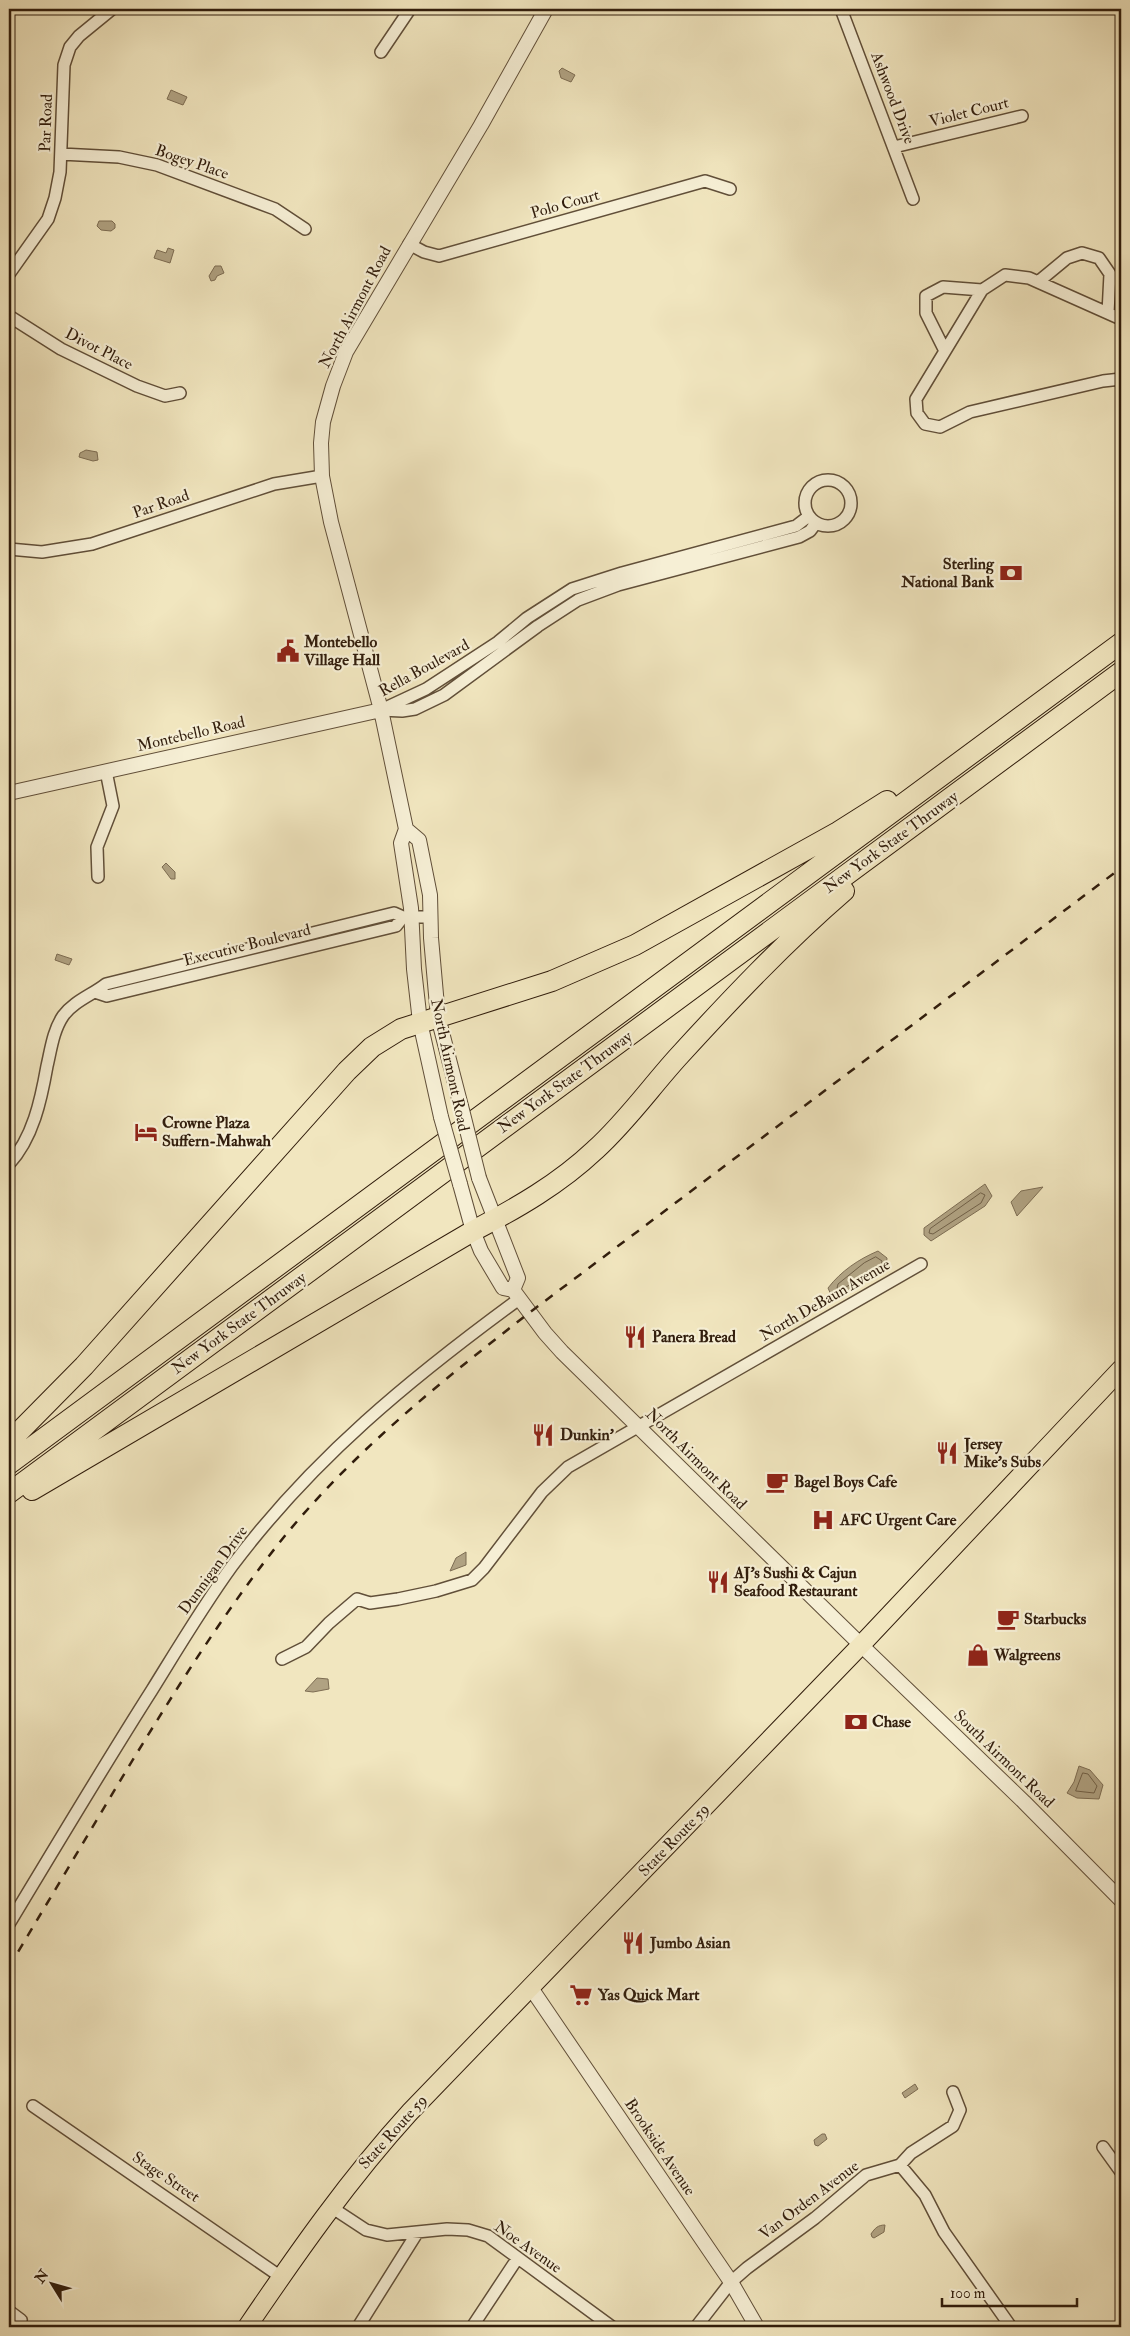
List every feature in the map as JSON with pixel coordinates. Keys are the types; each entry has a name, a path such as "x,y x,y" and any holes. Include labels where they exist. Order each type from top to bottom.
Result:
{"highway":[{"name":"New York State Thruway","path":"9,1464 1121,643"},
{"name":"New York State Thruway","path":"9,1493 1121,672"},
{"path":"9,1442 84,1366 359,1058 386,1038 429,1019 494,1001 552,981 635,945 838,832 1040,703"},
{"path":"9,1505 473,1231 537,1196 595,1150 742,988 797,933 848,888 1053,722"}],"main road":[{"name":"State Route 59","path":"247,2327 330,2206 410,2112 1119,1377"}],"street":[{"name":"Par Road","path":"9,274 48,219 58,180 61,154 64,65 70,47 86,29 112,9"},
{"path":"380,52 410,9"},
{"name":"Ashwood Drive","path":"842,9 913,199"},
{"name":"North Airmont Road","path":"544,10 481,125 346,352 336,376 323,422 321,443 322,476 331,522 381,710 406,829 401,843 407,917 429,1019 441,1117 473,1231 481,1251 503,1288 516,1295 562,1352 861,1645"},
{"name":"Violet Court","path":"894,147 1022,116"},
{"name":"Bogey Place","path":"61,154 119,157 158,165 275,209 305,228"},
{"name":"Polo Court","path":"409,244 424,252 439,256 705,181 730,189"},
{"path":"1038,282 1068,258 1082,253 1099,258 1110,274 1108,313"},
{"path":"1121,319 1029,278 1006,276 982,290 916,399 916,413 925,424 940,427 970,412 1103,381 1121,379"},
{"path":"945,351 926,313 926,296 943,288 982,290"},
{"name":"Divot Place","path":"9,316 62,349 137,386 164,396 180,393"},
{"name":"Par Road","path":"9,550 42,552 92,544 274,484 322,476"},
{"name":"Rella Boulevard","path":"381,710 402,711 415,709 444,695 502,646 527,618 572,589 716,553 799,537 810,531 812,519"},
{"name":"Rella Boulevard","path":"502,646 538,626 576,601 618,585 716,553"},
{"path":"572,589 576,601"},
{"name":"Montebello Road","path":"9,793 381,710"},
{"path":"98,877 97,847 113,806 106,771"},
{"name":"North Airmont Road","path":"406,829 419,840 430,895 429,1019 461,1106 479,1178 518,1278 516,1295"},
{"name":"Executive Boulevard","path":"9,1164 23,1145 34,1122 56,1027 65,1014 80,1000 106,984 394,913 407,917 430,917"},
{"name":"North DeBaun Avenue","path":"282,1659 306,1647 329,1623 357,1599 370,1603 398,1599 436,1591 472,1580 484,1568 542,1492 568,1467 921,1264"},
{"name":"Dunnigan Drive","path":"9,1924 119,1743 204,1607 233,1565 312,1474 382,1405 516,1295"},
{"name":"South Airmont Road","path":"861,1645 1024,1802 1121,1900"},
{"name":"Brookside Avenue","path":"531,1988 731,2282 757,2327"},
{"path":"953,2092 960,2110 953,2126 912,2152 900,2166 925,2195 944,2232 1011,2327"},
{"name":"Stage Street","path":"33,2106 281,2277"},
{"path":"1103,2147 1121,2172"},
{"name":"Van Orden Avenue","path":"696,2327 731,2282 815,2218 866,2175 900,2166"},
{"name":"Noe Avenue","path":"330,2206 366,2230 387,2235 447,2229 468,2230 488,2236 612,2327"},
{"path":"358,2327 418,2233"},
{"path":"472,2327 517,2259"},
{"path":"9,2312 22,2320 18,2327"}],"water":[{"path":"562,68 575,75 571,82 561,78 559,71"},
{"path":"171,90 187,97 183,105 167,99"},
{"path":"99,221 112,221 115,224 115,228 111,231 101,230 97,226"},
{"path":"168,248 174,250 170,263 154,258 157,250 166,253"},
{"path":"215,266 221,266 224,273 211,281 209,276"},
{"path":"86,450 97,452 98,460 93,461 79,457 80,453"},
{"path":"166,863 175,872 175,879 171,879 162,867"},
{"path":"57,954 72,959 69,965 55,960"},
{"path":"985,1184 992,1196 985,1206 931,1241 924,1235 924,1228"},
{"path":"1043,1187 1017,1216 1011,1202 1021,1191"},
{"path":"878,1251 887,1258 886,1269 849,1291 832,1297 828,1288 839,1276 857,1262"},
{"path":"466,1552 466,1565 450,1571 456,1558"},
{"path":"317,1678 328,1679 329,1689 313,1692 305,1691"},
{"path":"1079,1766 1090,1770 1103,1785 1099,1799 1077,1798 1067,1793 1074,1782"},
{"path":"915,2084 918,2089 905,2098 902,2093"},
{"path":"825,2134 827,2139 818,2146 815,2145 814,2140"},
{"path":"885,2225 884,2232 874,2238 872,2237 871,2234 875,2229"}],"railway":[{"path":"9,1967 126,1771 203,1649 244,1589 288,1532 315,1501 372,1443 433,1390 529,1313 1121,868"}],"place":[{"name":"Sterling National Bank","path":"1011,573"},
{"name":"Montebello Village Hall","path":"288,651"},
{"name":"Crowne Plaza Suffern-Mahwah","path":"146,1132"},
{"name":"Panera Bread","path":"635,1337"},
{"name":"Dunkin'","path":"543,1435"},
{"name":"Jersey Mike's Subs","path":"947,1453"},
{"name":"Bagel Boys Cafe","path":"777,1482"},
{"name":"AFC Urgent Care","path":"823,1520"},
{"name":"AJ's Sushi & Cajun Seafood Restaurant","path":"718,1582"},
{"name":"Starbucks","path":"1008,1619"},
{"name":"Walgreens","path":"978,1655"},
{"name":"Chase","path":"856,1722"},
{"name":"Jumbo Asian","path":"633,1943"},
{"name":"Yas Quick Mart","path":"581,1995"}]}
